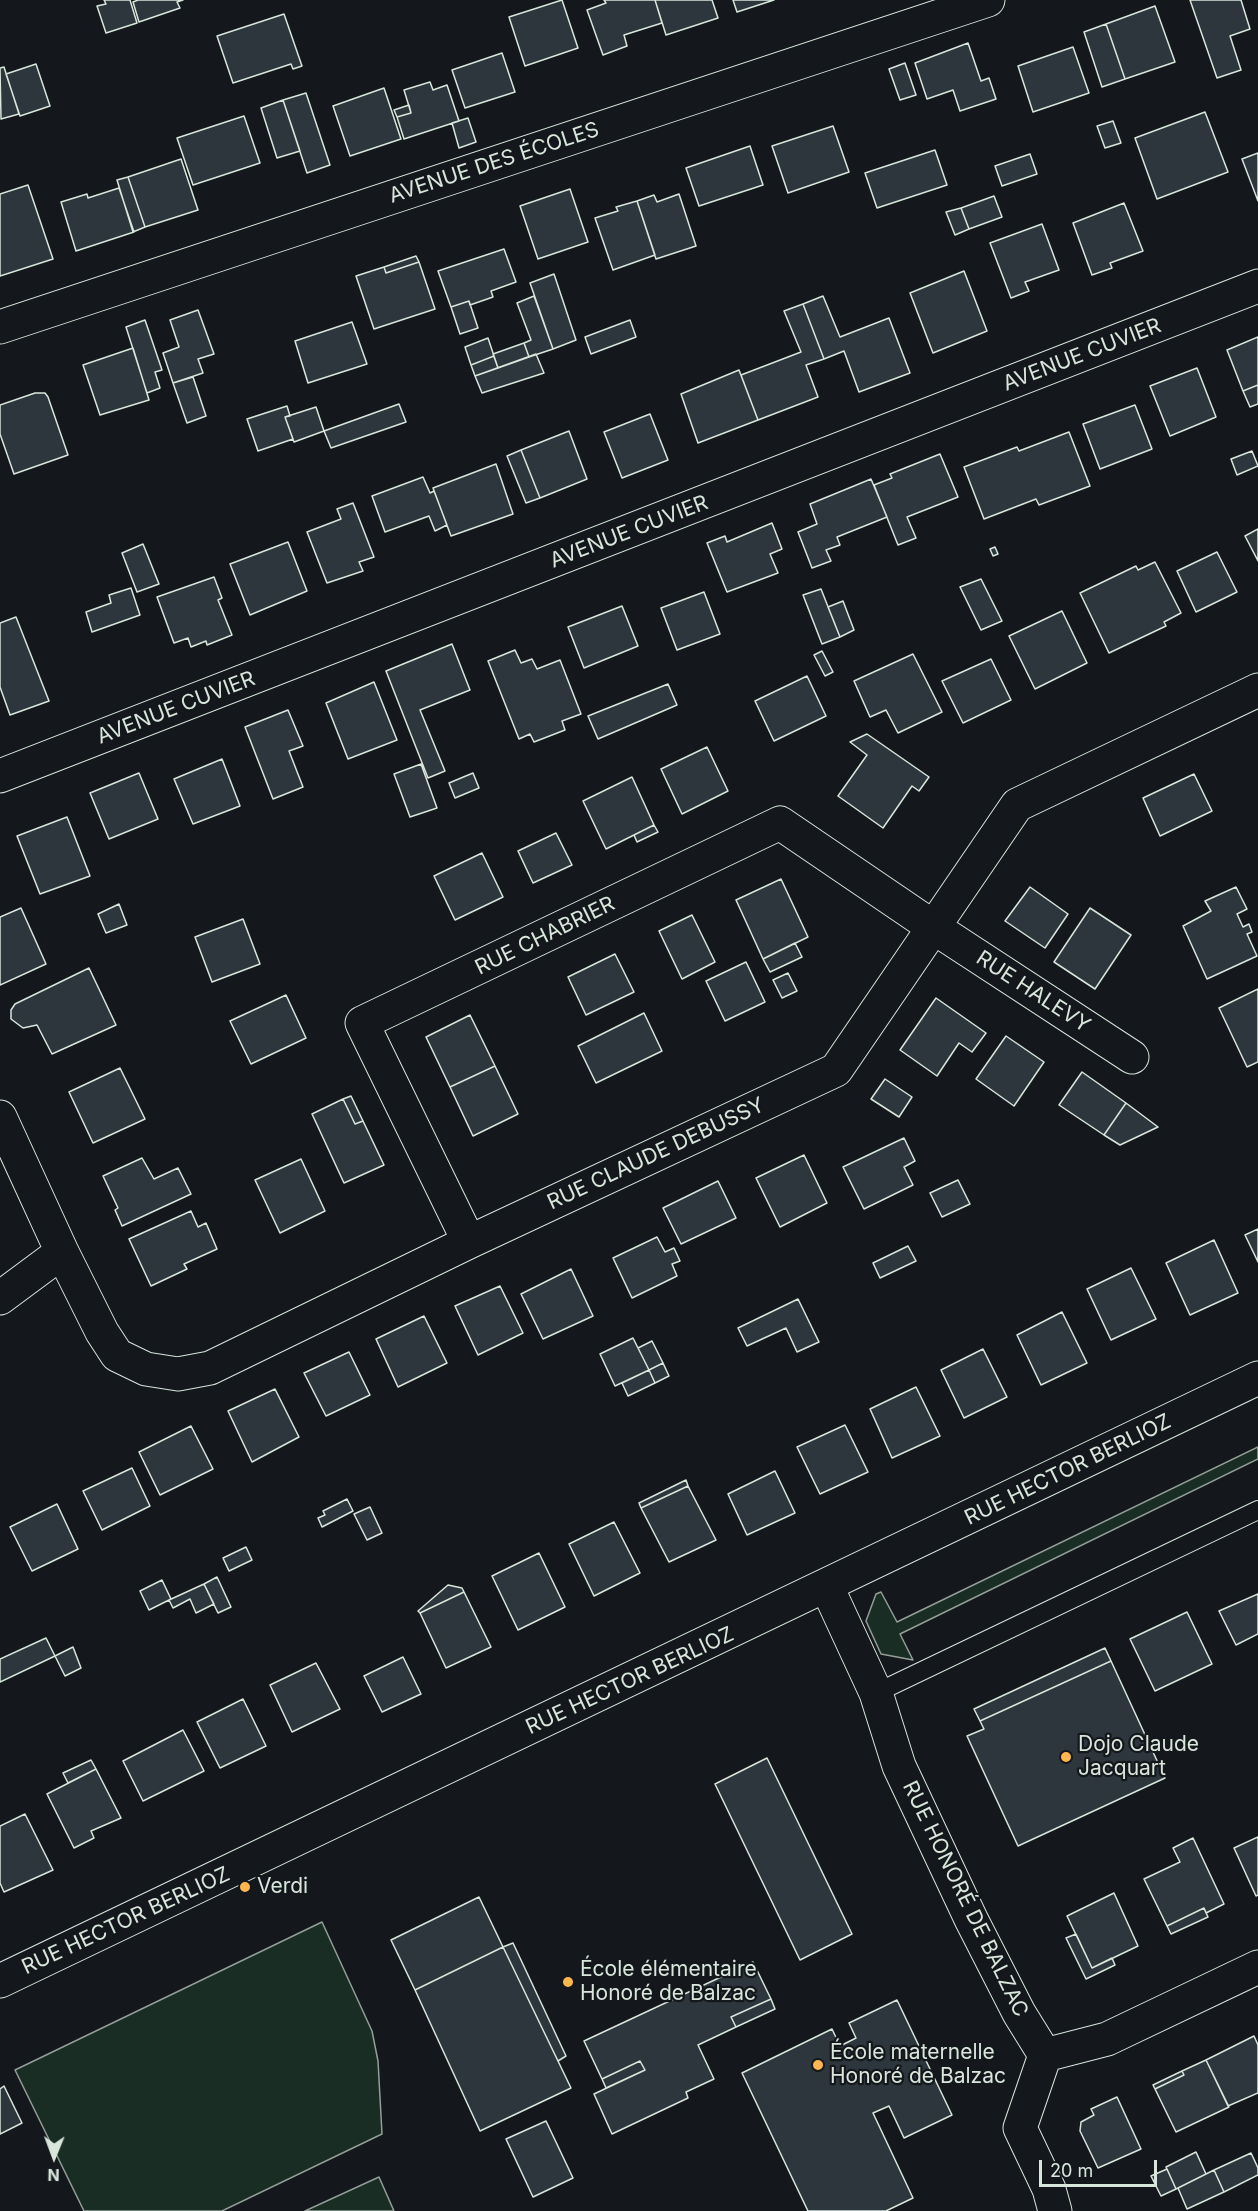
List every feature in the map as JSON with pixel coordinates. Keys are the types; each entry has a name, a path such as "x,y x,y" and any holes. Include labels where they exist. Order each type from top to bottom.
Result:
{"street":[{"name":"AVENUE DES ÉCOLES","path":"0,327 988,0"},
{"name":"AVENUE CUVIER","path":"0,776 1258,286"},
{"name":"RUE CLAUDE DEBUSSY","path":"0,1117 62,1252 102,1332 117,1355 146,1369 178,1374 210,1368 469,1242 836,1070 1017,805 1258,690"},
{"name":"RUE CHABRIER","path":"469,1242 363,1023 780,823 933,927"},
{"name":"RUE HALEVY","path":"933,927 1132,1057"},
{"path":"0,1298 62,1252"},
{"name":"RUE HECTOR BERLIOZ","path":"0,1981 1258,1378"},
{"name":"RUE HONORÉ DE BALZAC","path":"826,1587 876,1693 899,1766 961,1899 1018,2013 1045,2055"},
{"path":"1055,2211 1049,2188 1020,2128 1045,2055 1107,2039 1258,1967"}],"lane":[{"path":"876,1693 1258,1510"}],"green space":[{"path":"1258,1447 1258,1459 900,1634 913,1660 881,1654 866,1621 876,1594 881,1592 897,1622"},
{"path":"322,1922 372,2031 378,2061 382,2134 222,2211 84,2211 15,2070"},
{"path":"379,2177 394,2211 305,2211"}],"building":[{"path":"104,0 130,0 137,23 106,33 97,6 106,4"},
{"path":"183,0 177,2 180,8 139,22 133,2"},
{"path":"562,0 578,48 525,66 509,17"},
{"path":"604,0 655,0 662,23 624,35 627,46 603,55 587,10 606,3"},
{"path":"655,0 712,0 718,18 666,35"},
{"path":"733,0 774,0 737,12"},
{"path":"1190,0 1241,0 1250,29 1230,36 1241,70 1217,78"},
{"path":"1155,6 1175,62 1125,79 1106,24"},
{"path":"284,14 302,66 293,69 291,64 233,83 217,36"},
{"path":"1106,24 1125,79 1102,87 1084,32"},
{"path":"968,43 981,81 989,78 996,99 960,111 953,90 927,99 915,63"},
{"path":"1073,47 1089,93 1033,112 1018,66"},
{"path":"502,53 515,92 465,108 452,70"},
{"path":"905,63 916,95 900,100 889,69"},
{"path":"36,64 50,106 20,116 6,74"},
{"path":"4,67 19,114 1,119 0,68"},
{"path":"430,82 433,90 447,85 459,121 404,139 397,117 411,113 404,90"},
{"path":"384,88 401,139 350,156 333,106"},
{"path":"306,93 330,165 307,173 283,100"},
{"path":"283,100 300,151 277,158 261,108"},
{"path":"409,105 411,113 397,117 394,110"},
{"path":"1205,112 1228,172 1157,199 1135,138"},
{"path":"244,116 260,163 193,185 177,138"},
{"path":"468,118 476,142 459,148 452,123"},
{"path":"1113,121 1121,143 1105,148 1097,126"},
{"path":"833,126 849,172 788,193 772,146"},
{"path":"750,146 763,185 699,206 686,168"},
{"path":"935,150 947,185 877,208 865,173"},
{"path":"1258,153 1258,201 1242,159"},
{"path":"1030,154 1037,174 1002,186 995,166"},
{"path":"181,159 198,210 145,227 128,177"},
{"path":"128,177 145,227 133,232 117,180"},
{"path":"28,185 53,259 0,276 0,194"},
{"path":"119,188 134,232 76,251 61,202 87,194 88,198"},
{"path":"570,189 588,242 538,259 520,206"},
{"path":"679,194 696,246 656,259 637,201 654,195 657,202"},
{"path":"994,196 1002,217 969,229 961,208"},
{"path":"637,201 655,255 613,270 595,218 618,211 616,207"},
{"path":"1124,203 1143,251 1110,263 1112,268 1092,275 1073,223"},
{"path":"961,208 969,229 955,235 946,212"},
{"path":"1042,224 1059,270 1025,282 1029,291 1011,298 990,243"},
{"path":"504,249 516,282 491,291 493,297 470,305 469,301 451,307 438,271"},
{"path":"416,256 419,262 386,273 384,267"},
{"path":"419,262 435,309 374,329 356,276 384,267 386,273"},
{"path":"964,271 987,331 933,353 910,293"},
{"path":"554,274 576,340 553,349 530,283"},
{"path":"534,296 553,349 529,357 524,343 531,340 517,303"},
{"path":"823,296 840,337 889,318 910,373 859,392 844,351 824,359 803,304"},
{"path":"469,301 478,328 460,334 451,307"},
{"path":"803,304 824,359 806,365 818,397 758,420 741,375 801,352 784,311"},
{"path":"198,310 214,354 198,359 203,373 173,383 163,353 179,347 170,320"},
{"path":"145,320 162,370 155,372 160,388 147,393 126,327"},
{"path":"630,320 636,337 591,354 585,337"},
{"path":"352,322 367,364 308,383 295,341"},
{"path":"1258,337 1258,385 1243,391 1227,350"},
{"path":"488,338 494,356 471,365 465,347"},
{"path":"524,343 529,357 498,368 493,354"},
{"path":"133,348 149,400 100,415 83,365"},
{"path":"536,354 544,373 482,393 475,376"},
{"path":"494,356 498,368 475,376 471,365"},
{"path":"1197,368 1216,417 1170,436 1150,386"},
{"path":"739,370 758,420 698,443 681,394"},
{"path":"193,377 206,416 187,423 173,383"},
{"path":"1258,385 1258,404 1250,407 1243,391"},
{"path":"35,393 45,393 48,397 68,455 14,474 0,434 0,405"},
{"path":"399,404 406,422 331,448 324,431"},
{"path":"1135,405 1152,449 1100,469 1083,424"},
{"path":"287,406 290,416 285,417 293,439 258,451 247,419"},
{"path":"316,407 324,431 294,442 285,417"},
{"path":"650,414 668,460 622,478 604,432"},
{"path":"569,431 587,479 540,498 521,450"},
{"path":"1069,432 1090,486 1039,505 1036,499 984,519 964,467 1017,447 1019,451"},
{"path":"521,450 540,498 526,503 507,456"},
{"path":"1252,451 1258,466 1237,475 1231,459"},
{"path":"940,454 958,497 907,517 916,538 898,545 874,485 892,478 890,474"},
{"path":"496,464 513,514 451,536 433,488"},
{"path":"423,477 430,493 434,491 447,525 435,531 429,516 385,532 372,496"},
{"path":"871,479 887,517 837,537 840,545 826,550 831,561 812,568 798,532 817,524 810,504"},
{"path":"353,503 374,557 359,562 363,571 327,583 307,532 341,519 337,509"},
{"path":"772,523 782,549 770,554 778,573 727,592 707,543 725,536 727,542"},
{"path":"1258,529 1258,561 1245,536"},
{"path":"288,542 307,591 250,615 230,564"},
{"path":"143,544 159,584 137,592 122,553"},
{"path":"995,547 998,554 993,556 990,549"},
{"path":"1217,552 1237,592 1196,612 1177,571"},
{"path":"1155,562 1181,613 1164,622 1166,626 1109,653 1080,593 1136,566 1138,570"},
{"path":"214,577 222,598 218,600 232,635 207,645 206,641 191,647 188,638 174,643 157,597"},
{"path":"981,579 1002,621 981,630 960,587"},
{"path":"131,588 140,615 92,632 86,612 111,603 109,595"},
{"path":"821,589 840,637 822,644 803,595"},
{"path":"704,592 720,634 677,650 661,608"},
{"path":"843,601 854,630 840,637 828,607"},
{"path":"622,606 638,646 584,668 568,627"},
{"path":"1062,611 1087,663 1035,689 1009,636"},
{"path":"16,617 49,701 10,715 0,687 0,623"},
{"path":"452,644 470,690 420,710 445,771 428,778 386,671"},
{"path":"515,650 521,663 532,659 537,669 560,660 581,714 562,721 565,730 534,742 530,734 519,739 488,661"},
{"path":"822,651 833,672 825,676 814,655"},
{"path":"913,654 942,712 898,733 886,710 870,717 854,681"},
{"path":"991,659 1011,700 963,723 942,681"},
{"path":"807,676 826,716 774,741 755,701"},
{"path":"374,682 397,740 348,759 326,703"},
{"path":"668,684 677,705 598,739 588,716"},
{"path":"288,710 303,746 289,751 303,787 273,799 245,727"},
{"path":"867,734 929,777 919,791 912,786 883,828 838,796 867,755 850,742"},
{"path":"707,747 728,791 682,814 661,769"},
{"path":"222,759 240,806 193,824 174,779"},
{"path":"421,764 437,808 410,817 394,774"},
{"path":"139,773 158,819 109,839 90,793"},
{"path":"473,773 479,788 455,798 449,783"},
{"path":"1194,774 1212,811 1160,836 1143,798"},
{"path":"632,777 654,825 606,849 583,801"},
{"path":"67,817 90,876 40,894 17,836"},
{"path":"654,825 658,832 637,842 634,835"},
{"path":"556,833 572,865 533,883 518,851"},
{"path":"482,853 503,897 455,920 434,876"},
{"path":"781,879 808,937 763,959 736,900"},
{"path":"1030,887 1068,914 1045,948 1005,921"},
{"path":"1236,887 1247,909 1237,914 1243,927 1249,924 1252,932 1247,934 1257,956 1207,979 1183,926 1211,911 1205,901"},
{"path":"119,904 127,925 106,933 98,914"},
{"path":"21,908 46,964 0,985 0,917"},
{"path":"1090,908 1131,935 1095,989 1054,962"},
{"path":"692,915 715,962 682,979 659,931"},
{"path":"243,919 260,964 212,982 195,937"},
{"path":"795,943 802,957 770,972 763,959"},
{"path":"615,954 634,992 586,1015 568,977"},
{"path":"746,962 765,1002 725,1021 706,981"},
{"path":"89,968 116,1025 52,1054 37,1025 23,1028 11,1019 11,1010 15,1004"},
{"path":"788,973 797,991 782,998 773,980"},
{"path":"1258,989 1258,1062 1247,1067 1219,1008"},
{"path":"286,995 306,1038 251,1064 230,1021"},
{"path":"936,998 986,1033 972,1052 959,1043 937,1076 900,1050"},
{"path":"644,1013 662,1051 596,1083 578,1046"},
{"path":"470,1015 495,1066 450,1087 426,1037"},
{"path":"1006,1036 1044,1062 1014,1106 976,1079"},
{"path":"495,1066 518,1114 473,1136 450,1087"},
{"path":"120,1068 145,1119 93,1143 69,1092"},
{"path":"1082,1072 1126,1103 1104,1135 1059,1105"},
{"path":"885,1079 912,1097 899,1117 871,1099"},
{"path":"351,1096 363,1121 355,1124 343,1099"},
{"path":"343,1099 355,1124 363,1121 384,1165 344,1183 312,1114"},
{"path":"1126,1103 1158,1127 1120,1145 1104,1135"},
{"path":"904,1138 915,1161 904,1167 913,1185 864,1209 843,1167"},
{"path":"804,1155 827,1203 780,1227 756,1178"},
{"path":"142,1158 154,1179 178,1168 191,1194 122,1226 115,1210 118,1208 103,1176"},
{"path":"301,1159 325,1211 280,1233 255,1180"},
{"path":"958,1180 970,1204 942,1217 930,1193"},
{"path":"718,1181 736,1218 681,1244 663,1208"},
{"path":"191,1211 198,1227 206,1223 217,1249 184,1264 187,1269 151,1286 129,1239"},
{"path":"1258,1229 1258,1262 1245,1235"},
{"path":"657,1237 665,1252 674,1248 680,1261 672,1264 677,1276 632,1298 613,1258"},
{"path":"1214,1240 1238,1293 1190,1315 1166,1263"},
{"path":"908,1246 916,1261 880,1278 873,1263"},
{"path":"1131,1268 1156,1319 1111,1340 1087,1289"},
{"path":"571,1269 593,1316 543,1339 521,1294"},
{"path":"500,1286 523,1333 478,1355 455,1306"},
{"path":"798,1299 819,1342 797,1352 786,1328 747,1346 738,1328"},
{"path":"1062,1312 1087,1363 1041,1385 1017,1335"},
{"path":"424,1316 447,1363 398,1387 376,1339"},
{"path":"633,1338 649,1370 615,1386 600,1354"},
{"path":"652,1341 663,1363 649,1370 638,1348"},
{"path":"983,1349 1007,1397 964,1418 941,1370"},
{"path":"349,1352 370,1395 326,1416 304,1373"},
{"path":"663,1363 669,1376 655,1383 649,1370"},
{"path":"649,1370 655,1383 628,1396 622,1383"},
{"path":"916,1387 940,1436 892,1458 870,1409"},
{"path":"275,1389 299,1437 252,1462 228,1411"},
{"path":"845,1425 868,1472 820,1494 797,1447"},
{"path":"191,1426 213,1469 160,1495 139,1452"},
{"path":"132,1468 150,1506 102,1530 83,1491"},
{"path":"775,1471 795,1513 747,1535 728,1494"},
{"path":"686,1480 688,1486 641,1508 639,1503"},
{"path":"688,1486 716,1540 669,1562 641,1508"},
{"path":"347,1499 353,1511 322,1527 318,1518 325,1515 323,1511"},
{"path":"57,1504 78,1549 32,1571 10,1527"},
{"path":"370,1507 382,1533 367,1540 354,1514"},
{"path":"614,1522 640,1573 594,1596 569,1544"},
{"path":"246,1547 252,1560 229,1571 223,1558"},
{"path":"539,1553 565,1607 518,1630 492,1576"},
{"path":"217,1577 231,1607 218,1613 204,1584"},
{"path":"162,1580 171,1599 149,1610 140,1591"},
{"path":"204,1584 214,1604 196,1613 190,1599 173,1608 169,1600"},
{"path":"448,1585 462,1588 464,1592 420,1613 418,1611"},
{"path":"464,1592 491,1647 446,1668 420,1613"},
{"path":"1258,1594 1258,1634 1236,1645 1219,1611"},
{"path":"1187,1612 1212,1664 1155,1691 1130,1639"},
{"path":"46,1638 55,1656 0,1682 0,1659"},
{"path":"73,1647 81,1668 65,1676 55,1656"},
{"path":"1105,1648 1111,1661 980,1721 974,1709"},
{"path":"403,1657 421,1694 382,1712 364,1676"},
{"name":"Dojo Claude Jacquart","path":"1111,1661 1165,1778 1018,1846 967,1736 984,1729 980,1721"},
{"path":"316,1663 340,1709 292,1732 270,1685"},
{"path":"243,1699 266,1746 220,1768 197,1722"},
{"path":"183,1730 204,1771 143,1801 123,1761"},
{"path":"767,1758 852,1934 800,1960 715,1784"},
{"path":"91,1760 96,1769 68,1783 63,1773"},
{"path":"96,1769 121,1818 91,1831 94,1838 74,1848 47,1794"},
{"path":"25,1814 53,1870 4,1892 0,1883 0,1826"},
{"path":"1258,1837 1258,1895 1256,1896 1234,1848"},
{"path":"1193,1838 1224,1904 1206,1913 1204,1908 1167,1926 1144,1879 1180,1862 1173,1848"},
{"path":"1114,1893 1138,1946 1092,1968 1067,1916"},
{"path":"479,1897 503,1947 415,1990 391,1940"},
{"path":"1204,1908 1208,1917 1171,1934 1167,1926"},
{"path":"1076,1934 1092,1968 1112,1958 1115,1965 1086,1979 1066,1938"},
{"path":"513,1943 566,2056 558,2061 503,1947"},
{"path":"503,1947 571,2088 480,2131 415,1990"},
{"path":"753,1962 771,1999 731,2017 736,2027 698,2045 714,2079 686,2092 688,2098 612,2134 594,2094 645,2070 640,2061 602,2079 584,2041"},
{"path":"771,1999 775,2009 736,2027 731,2017"},
{"path":"897,2000 952,2115 904,2138 889,2106 873,2113 913,2198 886,2211 808,2211 742,2073 832,2029 840,2046 856,2038 849,2023"},
{"path":"1254,2036 1258,2045 1258,2093 1228,2106 1206,2060"},
{"path":"1206,2060 1229,2107 1176,2132 1155,2089 1184,2075 1182,2071"},
{"path":"640,2061 645,2070 606,2088 602,2079"},
{"path":"1182,2071 1184,2075 1155,2089 1153,2085"},
{"path":"4,2086 22,2123 0,2134 0,2089"},
{"path":"1117,2097 1141,2149 1098,2168 1080,2131 1081,2122 1094,2115 1091,2109"},
{"path":"546,2121 573,2178 533,2197 506,2139"},
{"path":"1196,2152 1206,2174 1176,2189 1166,2167"},
{"path":"1251,2153 1258,2168 1258,2175 1224,2192 1214,2170"},
{"path":"1167,2169 1176,2189 1161,2196 1151,2176"},
{"path":"1214,2170 1224,2192 1187,2209 1178,2188"}],"place":[{"name":"Dojo Claude Jacquart","path":"1066,1757"},
{"name":"Verdi","path":"245,1887"},
{"name":"École élémentaire Honoré de Balzac","path":"568,1982"},
{"name":"École maternelle Honoré de Balzac","path":"818,2065"}]}
